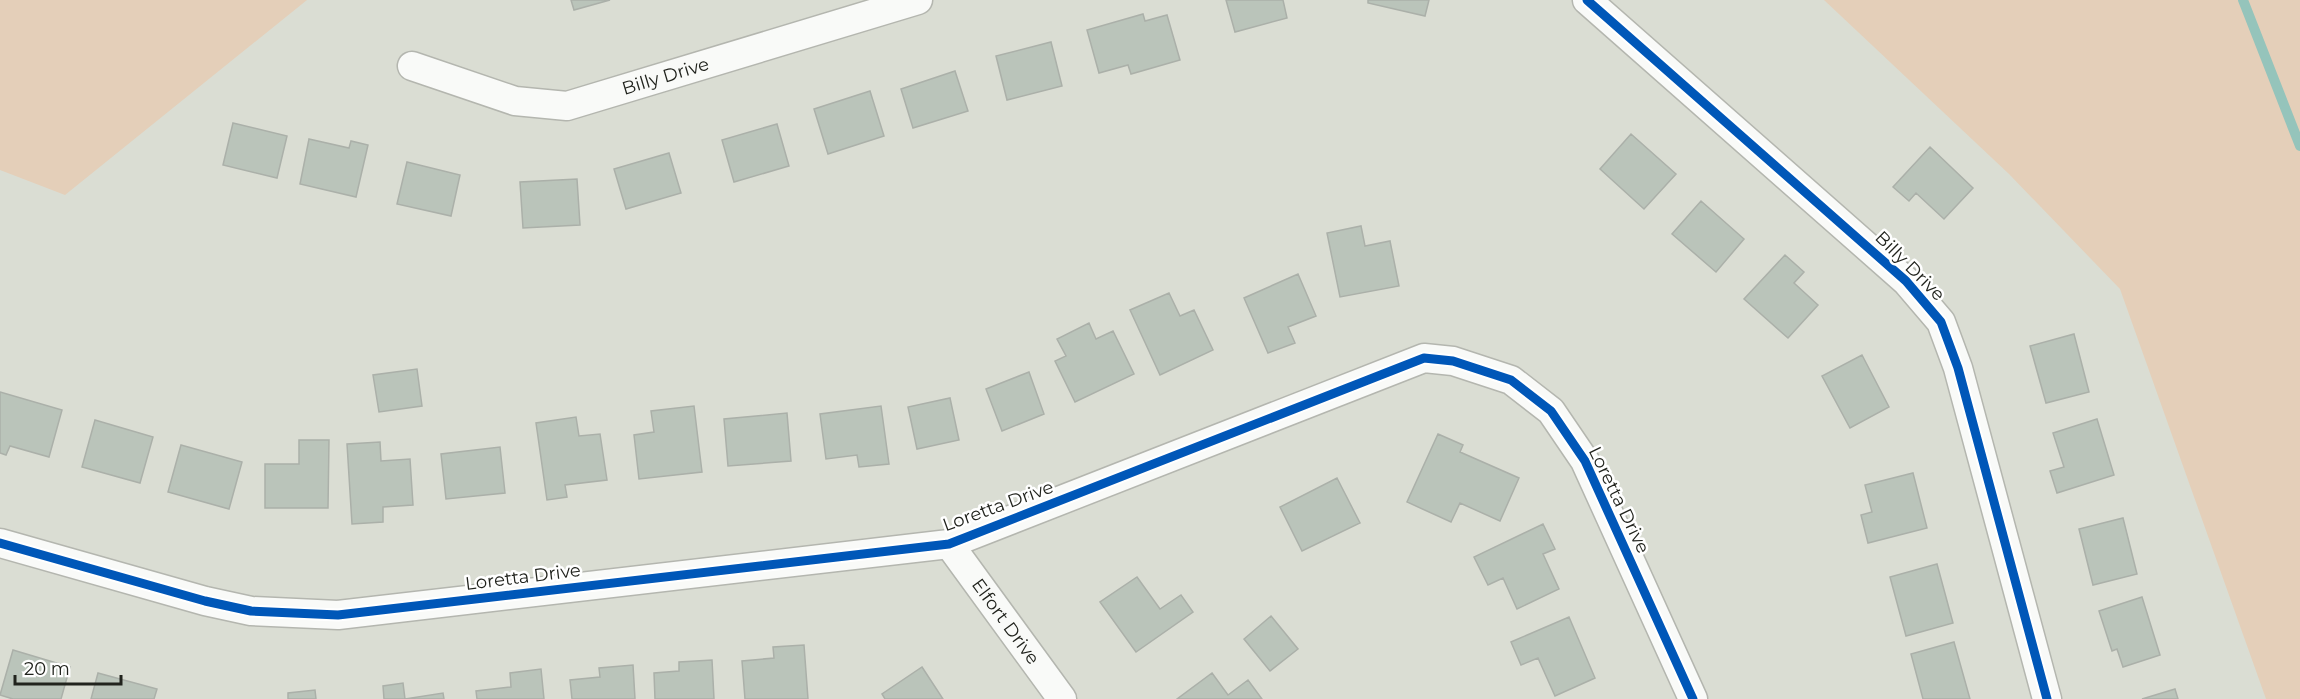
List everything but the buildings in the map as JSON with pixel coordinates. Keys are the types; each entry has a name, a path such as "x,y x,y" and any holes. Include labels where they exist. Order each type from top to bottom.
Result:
{"street":[{"name":"Billy Drive","path":"412,66 515,101 567,106 918,0"},
{"name":"Billy Drive","path":"1587,0 1906,281 1941,322 1958,368 2047,699"},
{"name":"Loretta Drive","path":"0,543 205,601 251,611 338,615 949,544 1424,358 1454,361 1511,380 1551,411 1585,461 1693,699"},
{"name":"Elfort Drive","path":"949,544 1062,699"}],"shaded area":[{"path":"0,0 307,0 65,195 0,170"},
{"path":"1824,0 2300,0 2300,699 2266,699 2120,289 2009,174"}],"waterway":[{"path":"2243,0 2300,146"}],"cycle path":[{"path":"1587,0 1906,281 1941,322 1958,368 2047,699"},
{"path":"0,543 205,601 251,611 338,615 949,544 1424,358 1453,361 1511,380 1551,411 1585,461 1693,699"}]}
